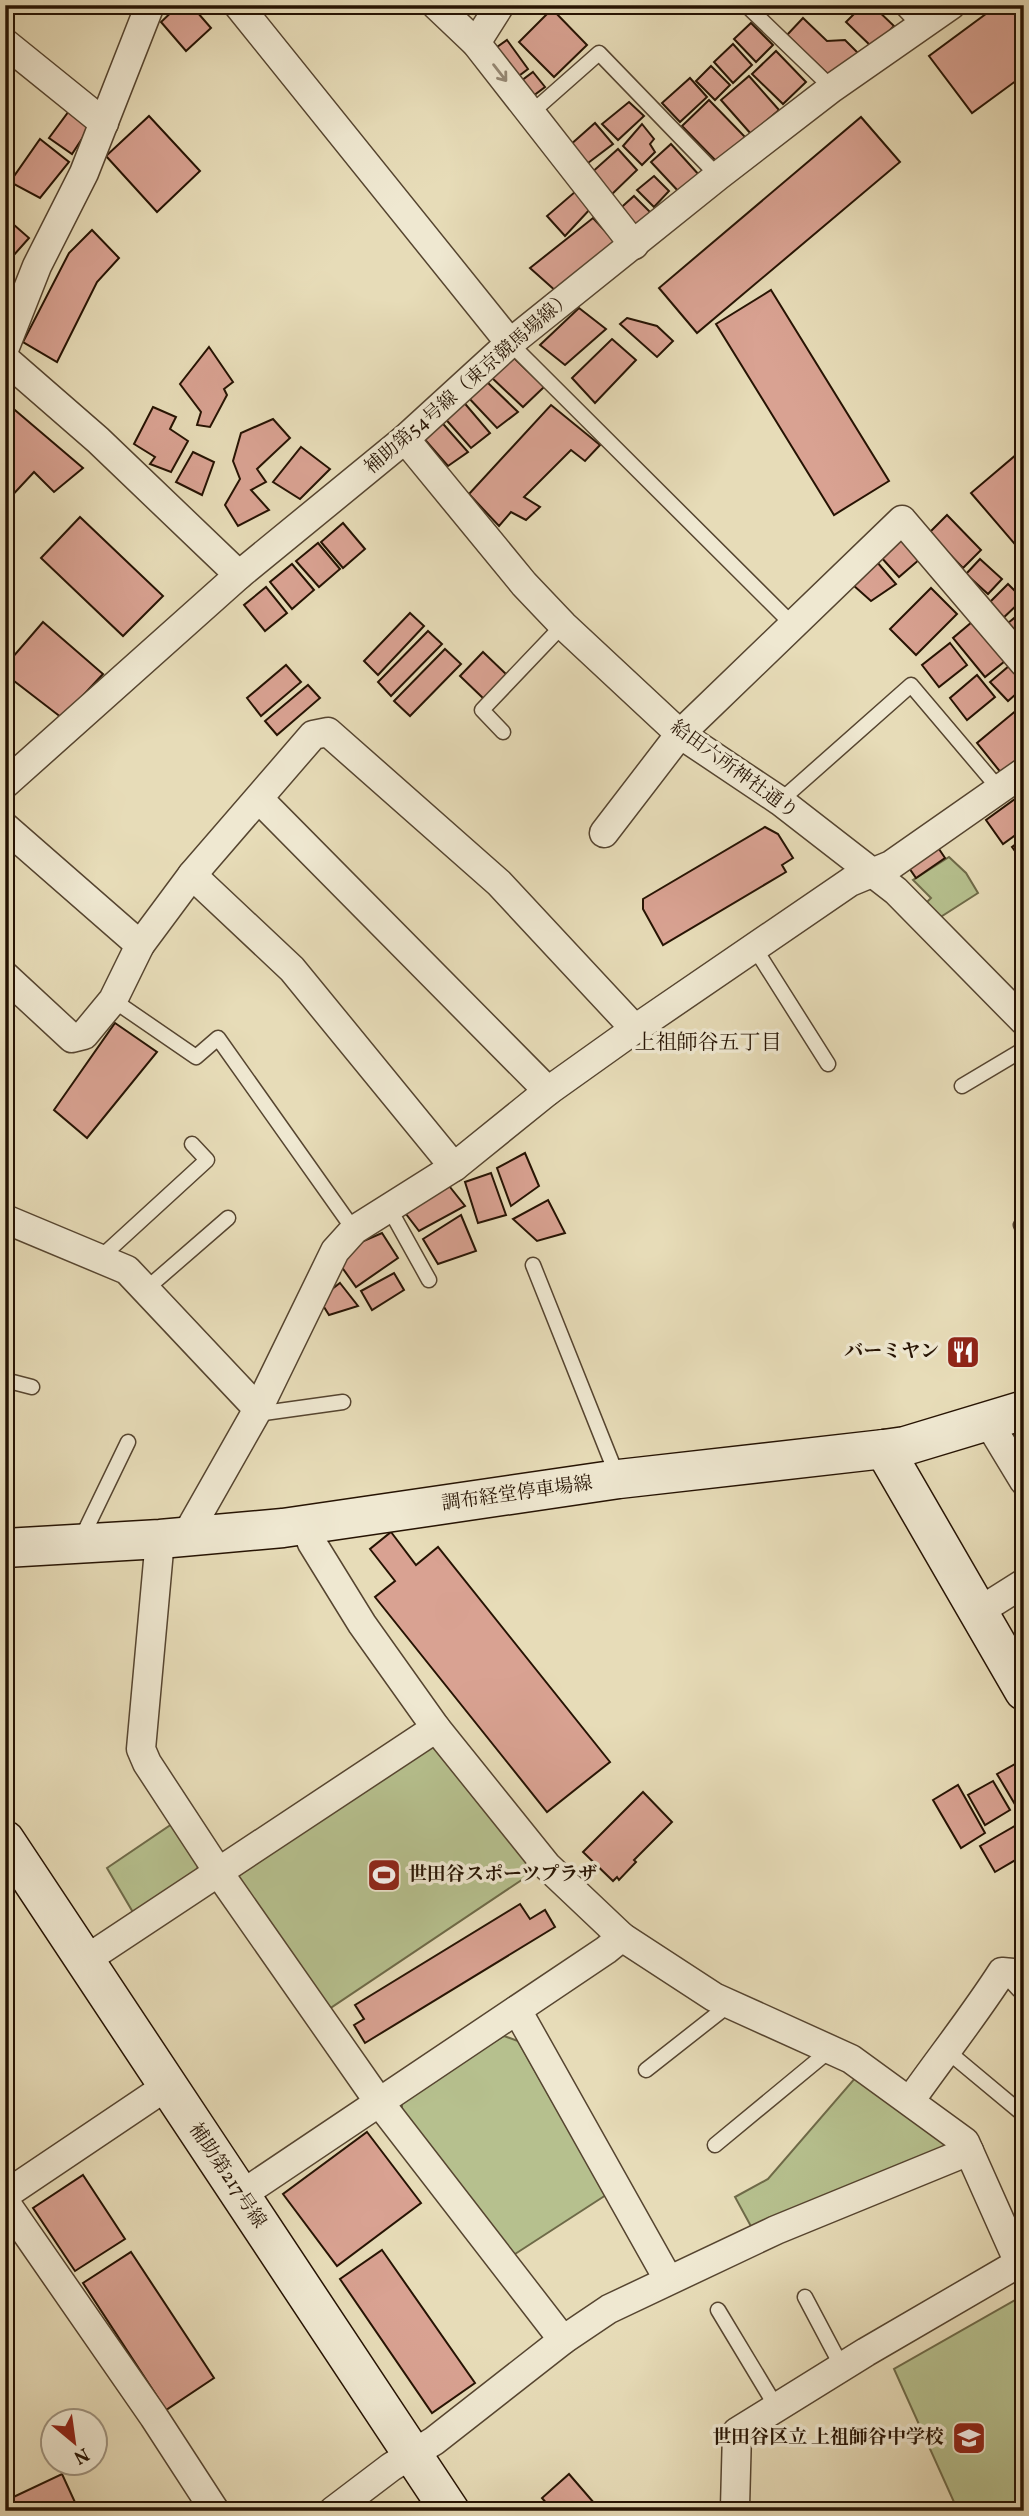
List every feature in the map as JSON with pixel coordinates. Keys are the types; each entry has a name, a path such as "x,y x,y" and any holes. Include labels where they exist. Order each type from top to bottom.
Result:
{"street":[{"path":"238,5 510,343"},
{"path":"436,5 477,43 634,245"},
{"path":"477,43 500,5"},
{"name":"補助第54号線（東京競馬場線）","path":"5,784 239,575 405,439 510,343 832,88 951,5"},
{"path":"5,347 37,266 84,173 144,9"},
{"path":"5,43 104,123"},
{"path":"5,359 98,440 239,575"},
{"name":"給田六所神社通り","path":"405,439 524,584 563,625 680,734 780,801 873,872 1021,1012"},
{"path":"604,833 680,734 902,520 1024,663"},
{"path":"5,976 72,1038 85,1035 113,1000 140,945 192,875 313,735 328,732 499,883 635,1029"},
{"path":"563,2340 379,2102 219,1873 147,1763 141,1749 175,1538 190,1529 258,1409 335,1251 354,1230 454,1167 548,1091 850,881 891,865 1017,778"},
{"path":"259,799 548,1091"},
{"path":"5,827 140,945"},
{"path":"192,875 292,969 454,1167"},
{"path":"5,1219 127,1270 258,1409"},
{"name":"調布経堂停車場線","path":"5,1548 175,1538 305,1525 619,1479 884,1449 905,1446 1024,1410"},
{"path":"987,1420 1024,1481"},
{"path":"884,1449 1024,1691"},
{"path":"305,1525 312,1543 362,1624 436,1728 547,1866 622,1937 714,1997 850,2059 965,2142 1021,2261 737,2432 735,2507 732,2511"},
{"path":"978,1612 1024,1583"},
{"path":"84,1961 436,1728"},
{"name":"補助第217号線","path":"5,1840 450,2511"},
{"path":"241,2195 622,1937"},
{"path":"910,2101 971,2020 1002,1972 1013,1973 1024,1986"},
{"path":"517,2010 668,2280"},
{"path":"5,2195 167,2086"},
{"path":"333,2511 434,2441 563,2340 609,2308 776,2230 969,2151"},
{"path":"5,2202 154,2417 215,2511"}],"lane":[{"path":"746,5 832,88"},
{"path":"900,5 920,26"},
{"path":"531,113 599,53 718,176"},
{"path":"510,343 794,626"},
{"path":"503,732 482,710 563,625"},
{"path":"780,801 911,685 1017,778"},
{"path":"754,947 828,1064"},
{"path":"113,1000 196,1057 218,1038 354,1230"},
{"path":"962,1086 1024,1049"},
{"path":"100,1258 207,1160 192,1144"},
{"path":"389,1208 429,1280"},
{"path":"145,1290 228,1218"},
{"path":"533,1265 619,1479"},
{"path":"5,1380 32,1387"},
{"path":"258,1409 264,1413 342,1402"},
{"path":"84,1544 83,1533 128,1442"},
{"path":"646,2070 730,2004"},
{"path":"715,2145 830,2050"},
{"path":"946,2050 1024,2115"},
{"path":"805,2297 842,2367"},
{"path":"718,2310 777,2407"}],"green space":[{"path":"949,857 966,873 978,893 939,918 925,904 931,898 913,880"},
{"name":"世田谷スポーツプラザ","path":"432,1743 535,1871 326,2011 234,1879"},
{"path":"175,1822 200,1862 196,1871 134,1914 107,1868"},
{"path":"504,2036 518,2041 606,2195 512,2256 402,2110 402,2098"},
{"path":"856,2077 953,2147 753,2230 735,2197 768,2179"},
{"name":"世田谷区立 上祖師谷中学校","path":"1024,2295 1024,2511 958,2511 894,2369"}],"building":[{"path":"179,5 191,5 211,28 186,51 161,22"},
{"path":"863,5 872,5 894,26 873,48 846,22"},
{"path":"998,5 1011,5 1024,23 1024,75 972,113 929,56"},
{"path":"552,9 587,45 554,77 519,42"},
{"path":"803,18 827,41 845,40 859,54 834,80 787,35"},
{"path":"751,23 773,45 756,62 734,39"},
{"path":"507,40 528,69 512,81 490,52"},
{"path":"733,44 752,65 733,83 714,62"},
{"path":"776,51 806,82 783,104 752,74"},
{"path":"711,66 730,85 715,100 696,81"},
{"path":"533,72 545,87 529,99 517,84"},
{"path":"749,76 779,110 751,134 721,100"},
{"path":"690,78 707,97 680,122 662,103"},
{"path":"709,100 745,137 718,163 682,126"},
{"path":"629,102 644,116 618,140 602,124"},
{"path":"69,111 89,128 72,154 49,138"},
{"path":"149,116 200,171 157,212 106,156"},
{"path":"861,117 900,162 697,333 659,288"},
{"path":"595,123 613,144 588,163 569,146"},
{"path":"642,124 654,139 650,144 655,152 642,165 623,146"},
{"path":"40,139 69,162 40,198 10,182"},
{"path":"671,144 700,176 680,193 651,162"},
{"path":"618,149 637,170 609,197 590,174"},
{"path":"654,176 669,191 654,207 637,190"},
{"path":"576,191 592,207 565,236 547,216"},
{"path":"634,196 656,218 632,232 615,213"},
{"path":"5,217 29,238 5,265"},
{"path":"593,218 618,245 558,293 530,268"},
{"path":"92,230 119,258 97,282 57,362 23,342 69,253"},
{"path":"771,290 889,481 834,515 716,324"},
{"path":"579,308 606,329 565,365 540,345"},
{"path":"627,318 657,326 673,341 657,357 620,324"},
{"path":"612,339 636,360 595,403 572,378"},
{"path":"209,347 233,382 224,389 227,395 210,427 197,425 201,412 180,384"},
{"path":"513,357 544,387 523,407 490,376"},
{"path":"485,380 518,412 497,428 466,395"},
{"path":"461,399 490,433 471,448 442,415"},
{"path":"9,405 83,468 54,492 34,472 7,501 5,500 5,414"},
{"path":"551,405 600,445 585,461 571,450 524,497 540,507 526,520 511,512 499,526 469,494"},
{"path":"153,407 176,417 170,429 188,441 171,472 150,464 155,457 134,444"},
{"path":"437,417 468,452 448,466 420,434"},
{"path":"273,419 290,438 257,469 266,482 251,490 269,510 238,526 225,505 240,479 233,461 241,433"},
{"path":"301,447 330,469 300,499 273,482"},
{"path":"1024,448 1024,547 1020,550 971,493"},
{"path":"193,452 214,462 202,495 176,482"},
{"path":"947,515 981,550 963,568 929,533"},
{"path":"80,517 163,596 123,636 41,558"},
{"path":"343,523 365,549 343,568 321,542"},
{"path":"901,537 920,559 899,577 880,556"},
{"path":"318,543 340,569 319,587 296,561"},
{"path":"980,559 1002,579 988,594 966,574"},
{"path":"877,562 896,584 871,601 853,585"},
{"path":"292,564 314,590 292,609 270,582"},
{"path":"1008,584 1023,599 999,622 984,608"},
{"path":"266,587 287,613 265,631 244,605"},
{"path":"931,588 957,614 916,655 890,629"},
{"path":"1024,610 1024,641 1008,623"},
{"path":"410,613 424,626 378,675 364,661"},
{"path":"43,622 103,674 62,718 5,674 5,666"},
{"path":"972,622 1005,661 985,677 953,638"},
{"path":"428,631 442,644 391,696 378,682"},
{"path":"950,643 967,665 939,687 922,665"},
{"path":"445,649 461,664 410,716 394,701"},
{"path":"483,652 507,675 484,699 460,676"},
{"path":"286,665 301,682 261,716 247,698"},
{"path":"1009,666 1024,683 1024,687 1008,701 990,682"},
{"path":"977,675 995,697 967,720 950,698"},
{"path":"308,685 320,698 277,735 265,721"},
{"path":"1018,709 1024,717 1024,756 1002,774 977,743"},
{"path":"1023,793 1024,829 1003,844 986,820"},
{"path":"765,827 778,834 793,858 782,865 786,872 663,945 643,909 643,899"},
{"path":"1024,838 1024,863 1012,847"},
{"path":"935,843 945,858 916,878 905,862"},
{"path":"115,1023 157,1052 87,1138 54,1110"},
{"path":"525,1153 539,1186 511,1206 497,1168"},
{"path":"491,1173 506,1215 478,1223 465,1182"},
{"path":"446,1182 465,1206 419,1231 403,1210"},
{"path":"548,1200 565,1233 537,1241 513,1219"},
{"path":"461,1215 476,1251 438,1264 423,1239"},
{"path":"382,1233 398,1258 356,1287 341,1266 352,1246"},
{"path":"394,1273 404,1290 372,1310 361,1291"},
{"path":"340,1283 358,1306 329,1315 319,1299"},
{"path":"391,1532 416,1565 438,1547 610,1762 547,1812 375,1597 395,1581 370,1549"},
{"path":"1024,1759 1024,1801 1016,1806 997,1774"},
{"path":"993,1781 1010,1810 985,1825 968,1795"},
{"path":"958,1785 985,1833 961,1848 933,1800"},
{"path":"643,1792 672,1822 634,1860 636,1862 619,1880 617,1877 613,1881 583,1852"},
{"path":"1020,1823 1024,1830 1024,1855 995,1872 980,1846"},
{"path":"520,1904 530,1919 545,1910 555,1927 365,2043 354,2025 364,2019 355,2005"},
{"path":"367,2132 421,2203 337,2266 283,2194"},
{"path":"83,2175 125,2239 75,2271 33,2208"},
{"path":"382,2250 475,2383 432,2413 340,2279"},
{"path":"131,2252 214,2378 166,2410 83,2283"},
{"path":"569,2474 601,2511 553,2511 542,2498"},
{"path":"54,2478 64,2478 79,2511 5,2511 5,2501"}],"place":[{"name":"バーミヤン","path":"963,1352"},
{"name":"世田谷スポーツプラザ","path":"384,1875"},
{"name":"世田谷区立 上祖師谷中学校","path":"969,2438"}],"district":[{"name":"上祖師谷五丁目","path":"708,1043"}]}
